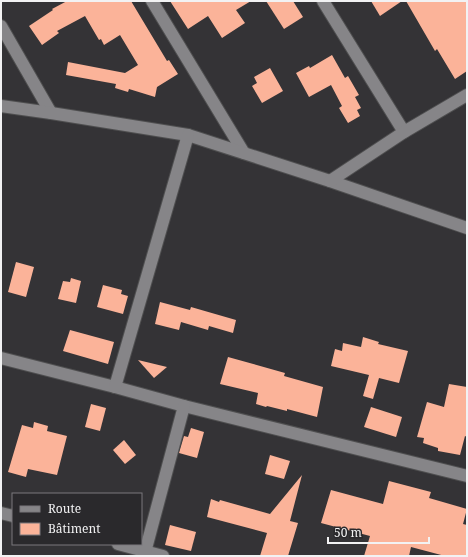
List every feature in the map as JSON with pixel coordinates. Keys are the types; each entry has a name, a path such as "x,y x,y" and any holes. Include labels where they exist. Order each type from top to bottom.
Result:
{"street":[{"path":"152,1 244,154"},
{"path":"323,1 404,132"},
{"path":"1,26 51,113"},
{"path":"330,180 404,132 467,95"},
{"path":"1,106 188,135 330,180 467,228"},
{"path":"115,387 188,135"},
{"path":"1,358 184,406 467,476"},
{"path":"144,554 184,406"},
{"path":"1,513 12,516"},
{"path":"121,545 144,554 163,556"}],"building":[{"path":"67,1 131,1 167,61 169,60 178,74 157,87 155,97 129,89 128,92 115,88 116,84 66,75 68,62 125,73 138,65 120,35 104,45 101,39 99,40 85,16 57,31 59,33 42,45 29,26 53,10 52,9"},
{"path":"170,1 251,1 236,10 245,23 222,38 208,16 188,29"},
{"path":"266,1 293,1 303,17 284,29"},
{"path":"371,1 402,1 380,16"},
{"path":"406,1 467,1 467,71 455,79 437,49 435,51"},
{"path":"332,55 345,78 348,76 359,95 355,97 361,108 357,110 360,116 348,123 339,108 342,106 331,85 309,97 296,73 309,66 310,68"},
{"path":"270,68 283,91 262,103 252,86 257,83 254,77"},
{"path":"16,262 34,267 26,297 8,292"},
{"path":"71,278 81,281 76,303 58,299 63,281 70,282"},
{"path":"103,285 122,290 121,294 128,296 123,314 97,307"},
{"path":"160,302 190,310 191,307 236,320 233,333 209,326 208,330 181,322 179,330 155,324"},
{"path":"70,330 114,342 108,364 63,351"},
{"path":"363,337 379,342 378,344 408,351 399,383 379,378 373,399 363,396 369,375 331,366 335,349 342,351 343,343 361,347"},
{"path":"228,357 285,373 284,376 323,387 317,417 287,409 287,411 256,404 258,393 220,384"},
{"path":"138,360 167,367 154,378"},
{"path":"449,384 467,387 467,437 465,436 460,455 438,451 438,448 423,443 424,438 417,437 427,402 444,407"},
{"path":"91,404 106,408 100,431 85,427"},
{"path":"371,407 402,417 396,437 364,427"},
{"path":"34,422 48,426 47,431 67,436 57,475 28,469 26,477 8,472 22,425 33,428"},
{"path":"191,428 204,432 197,458 179,453 184,436 188,437"},
{"path":"124,440 136,455 125,464 113,450"},
{"path":"270,455 290,461 284,479 265,474"},
{"path":"302,475 290,521 298,523 288,556 260,556 267,533 207,517 211,499 219,502 220,500 270,514"},
{"path":"389,481 431,492 429,498 467,509 463,524 467,525 467,556 445,556 411,547 409,556 364,556 370,536 321,523 331,490 383,504"},
{"path":"170,525 196,532 191,551 165,545"}]}
